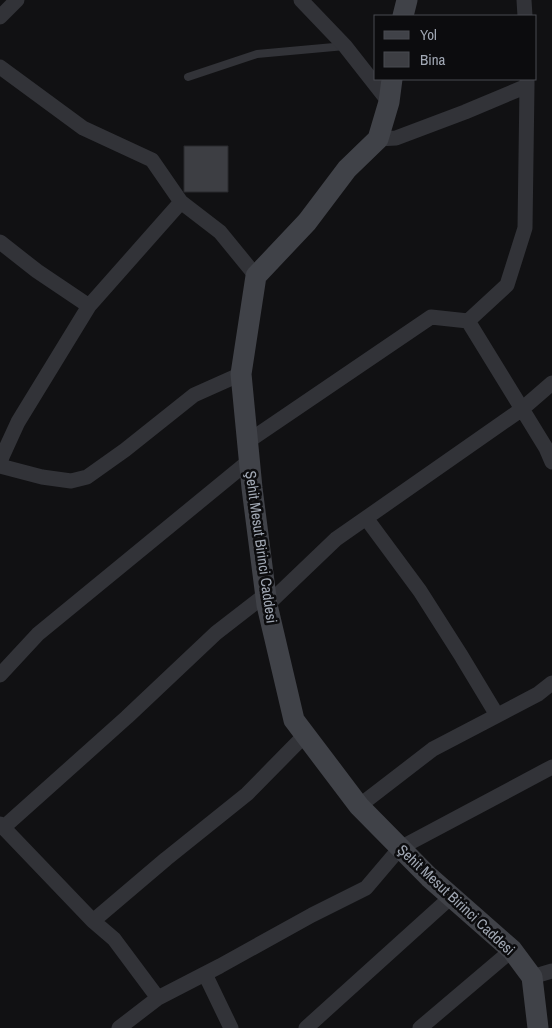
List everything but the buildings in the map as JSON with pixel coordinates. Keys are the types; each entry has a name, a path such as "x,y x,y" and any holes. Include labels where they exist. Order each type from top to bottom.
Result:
{"main road":[{"path":"403,15 407,0"},
{"path":"256,276 306,222 347,169 378,139 389,102 392,80"},
{"name":"Şehit Mesut Birinci Caddesi","path":"256,276 242,374 248,452 266,600 294,720 359,806 429,878 512,950 532,977 538,1028"}],"street":[{"path":"0,17 17,0"},
{"path":"301,0 345,46 389,102"},
{"path":"524,0 525,15"},
{"path":"0,66 83,128 152,160 181,202 220,232 256,276"},
{"path":"0,675 38,634 248,452 431,317 468,321 507,285 525,228 527,82 465,112 396,138 378,139"},
{"path":"181,202 89,306 18,422 0,465 42,477 71,481 87,476 125,450 194,395 242,374"},
{"path":"0,242 37,271 89,306"},
{"path":"468,321 546,448 552,462"},
{"path":"158,998 114,939 93,921 2,826 127,717 216,634 266,600 336,539 522,409 552,382"},
{"path":"366,518 420,591 497,716"},
{"path":"359,806 433,749 538,694 552,683"},
{"path":"93,921 248,794 305,735"},
{"path":"119,1028 158,998 366,888 400,848 552,767"},
{"path":"306,1028 451,897"},
{"path":"420,1028 512,950"},
{"path":"532,977 552,971"},
{"path":"205,974 230,1028"}],"lane":[{"path":"188,77 257,54 345,46"}]}
